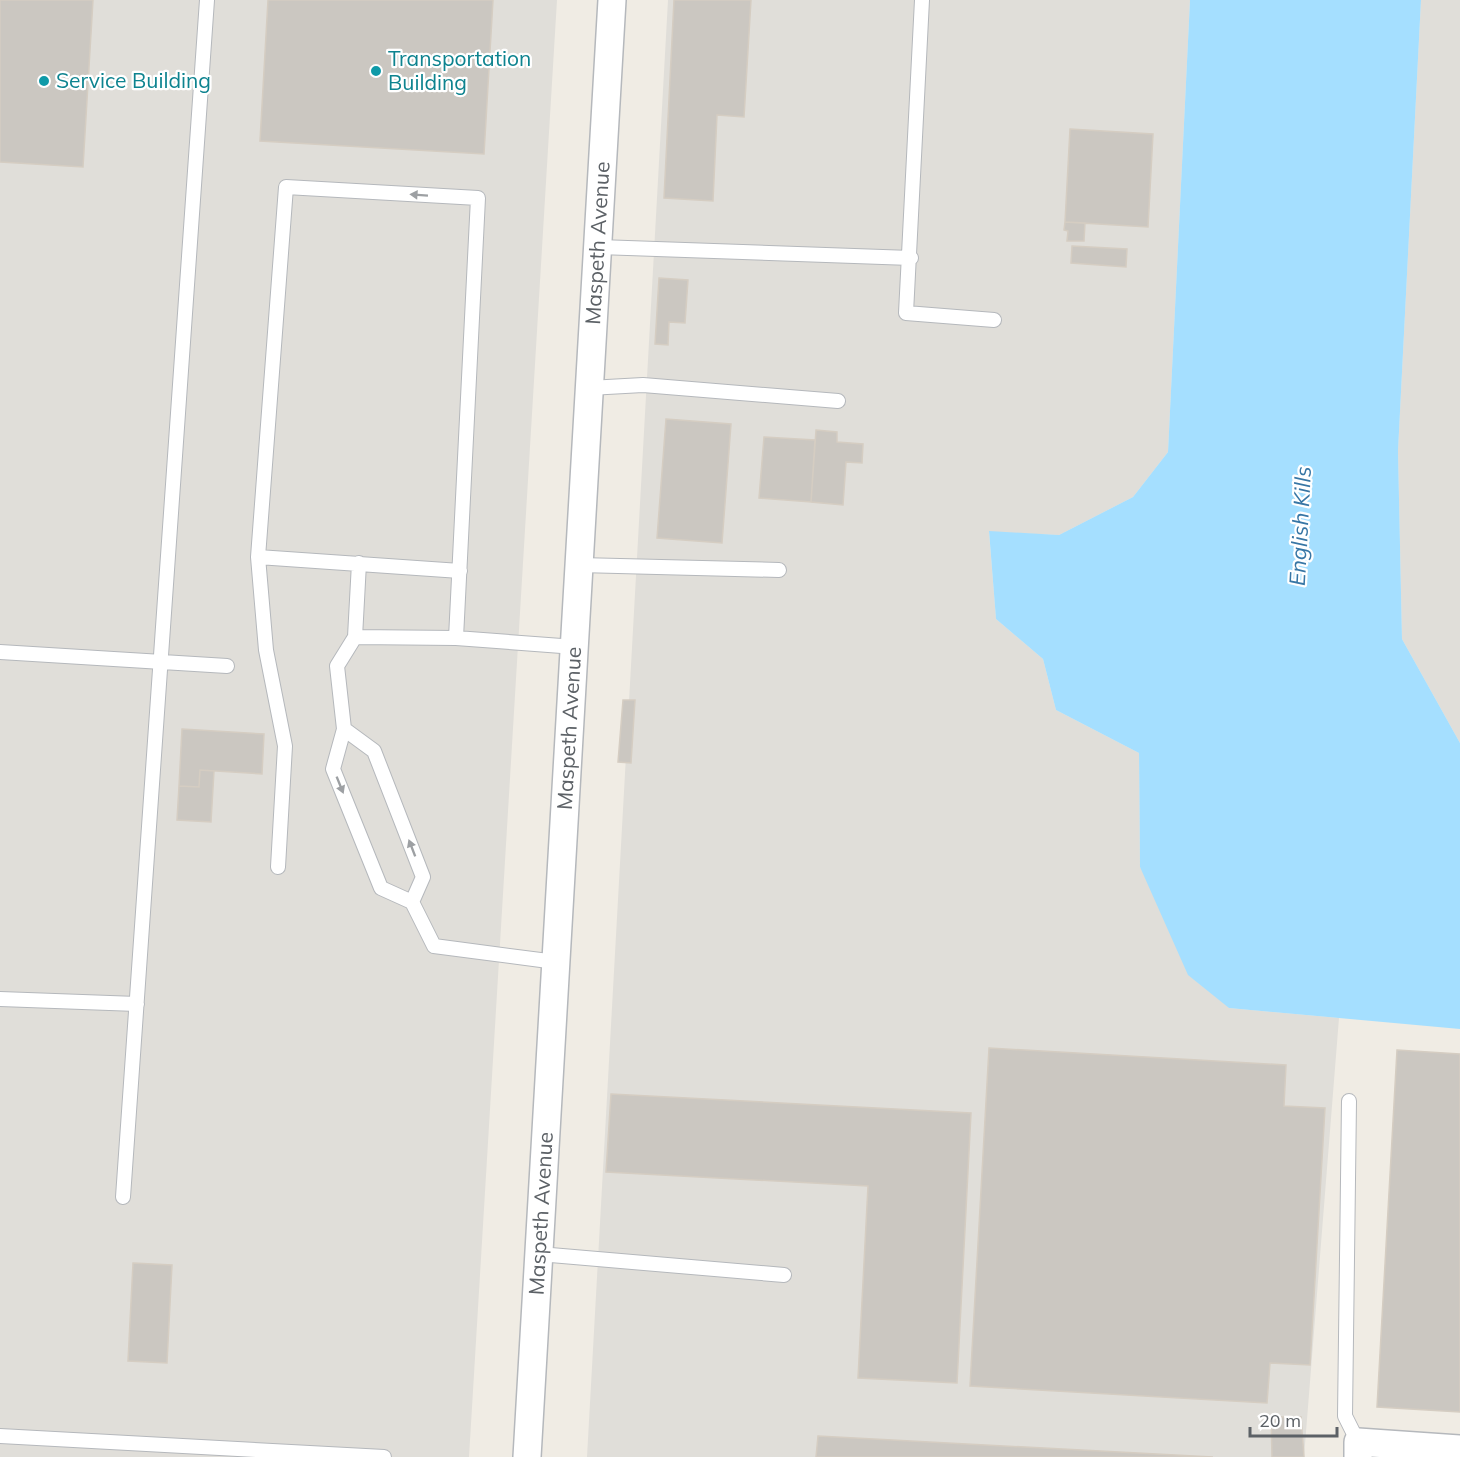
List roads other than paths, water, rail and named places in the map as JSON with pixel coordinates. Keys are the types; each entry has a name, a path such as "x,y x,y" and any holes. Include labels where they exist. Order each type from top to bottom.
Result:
{"street":[{"name":"Maspeth Avenue","path":"527,1457 612,0"},
{"path":"1358,1450 1460,1449"}],"lane":[{"path":"123,1197 207,0"},
{"path":"922,0 911,258 906,313 994,320"},
{"path":"278,867 285,746 266,650 258,557 286,187 478,198 456,638"},
{"path":"599,247 911,258"},
{"path":"589,388 643,385 838,401"},
{"path":"258,557 460,571"},
{"path":"359,563 355,637 337,666 344,729 333,769 381,888 412,902 434,946 556,962"},
{"path":"579,564 779,570"},
{"path":"355,637 456,638 575,647"},
{"path":"0,652 227,666"},
{"path":"344,729 374,751 423,877 412,902"},
{"path":"0,999 137,1004"},
{"path":"1350,1101 1345,1416 1358,1450"},
{"path":"539,1254 784,1275"},
{"path":"0,1436 384,1457"}],"water":[{"name":"English Kills","path":"1190,0 1421,0 1398,451 1402,639 1460,743 1460,1029 1229,1008 1188,975 1140,867 1139,753 1056,710 1043,659 996,619 989,531 1059,535 1133,497 1168,452"}],"place":[{"name":"Transportation Building","path":"376,71"},
{"name":"Service Building","path":"44,81"}]}
